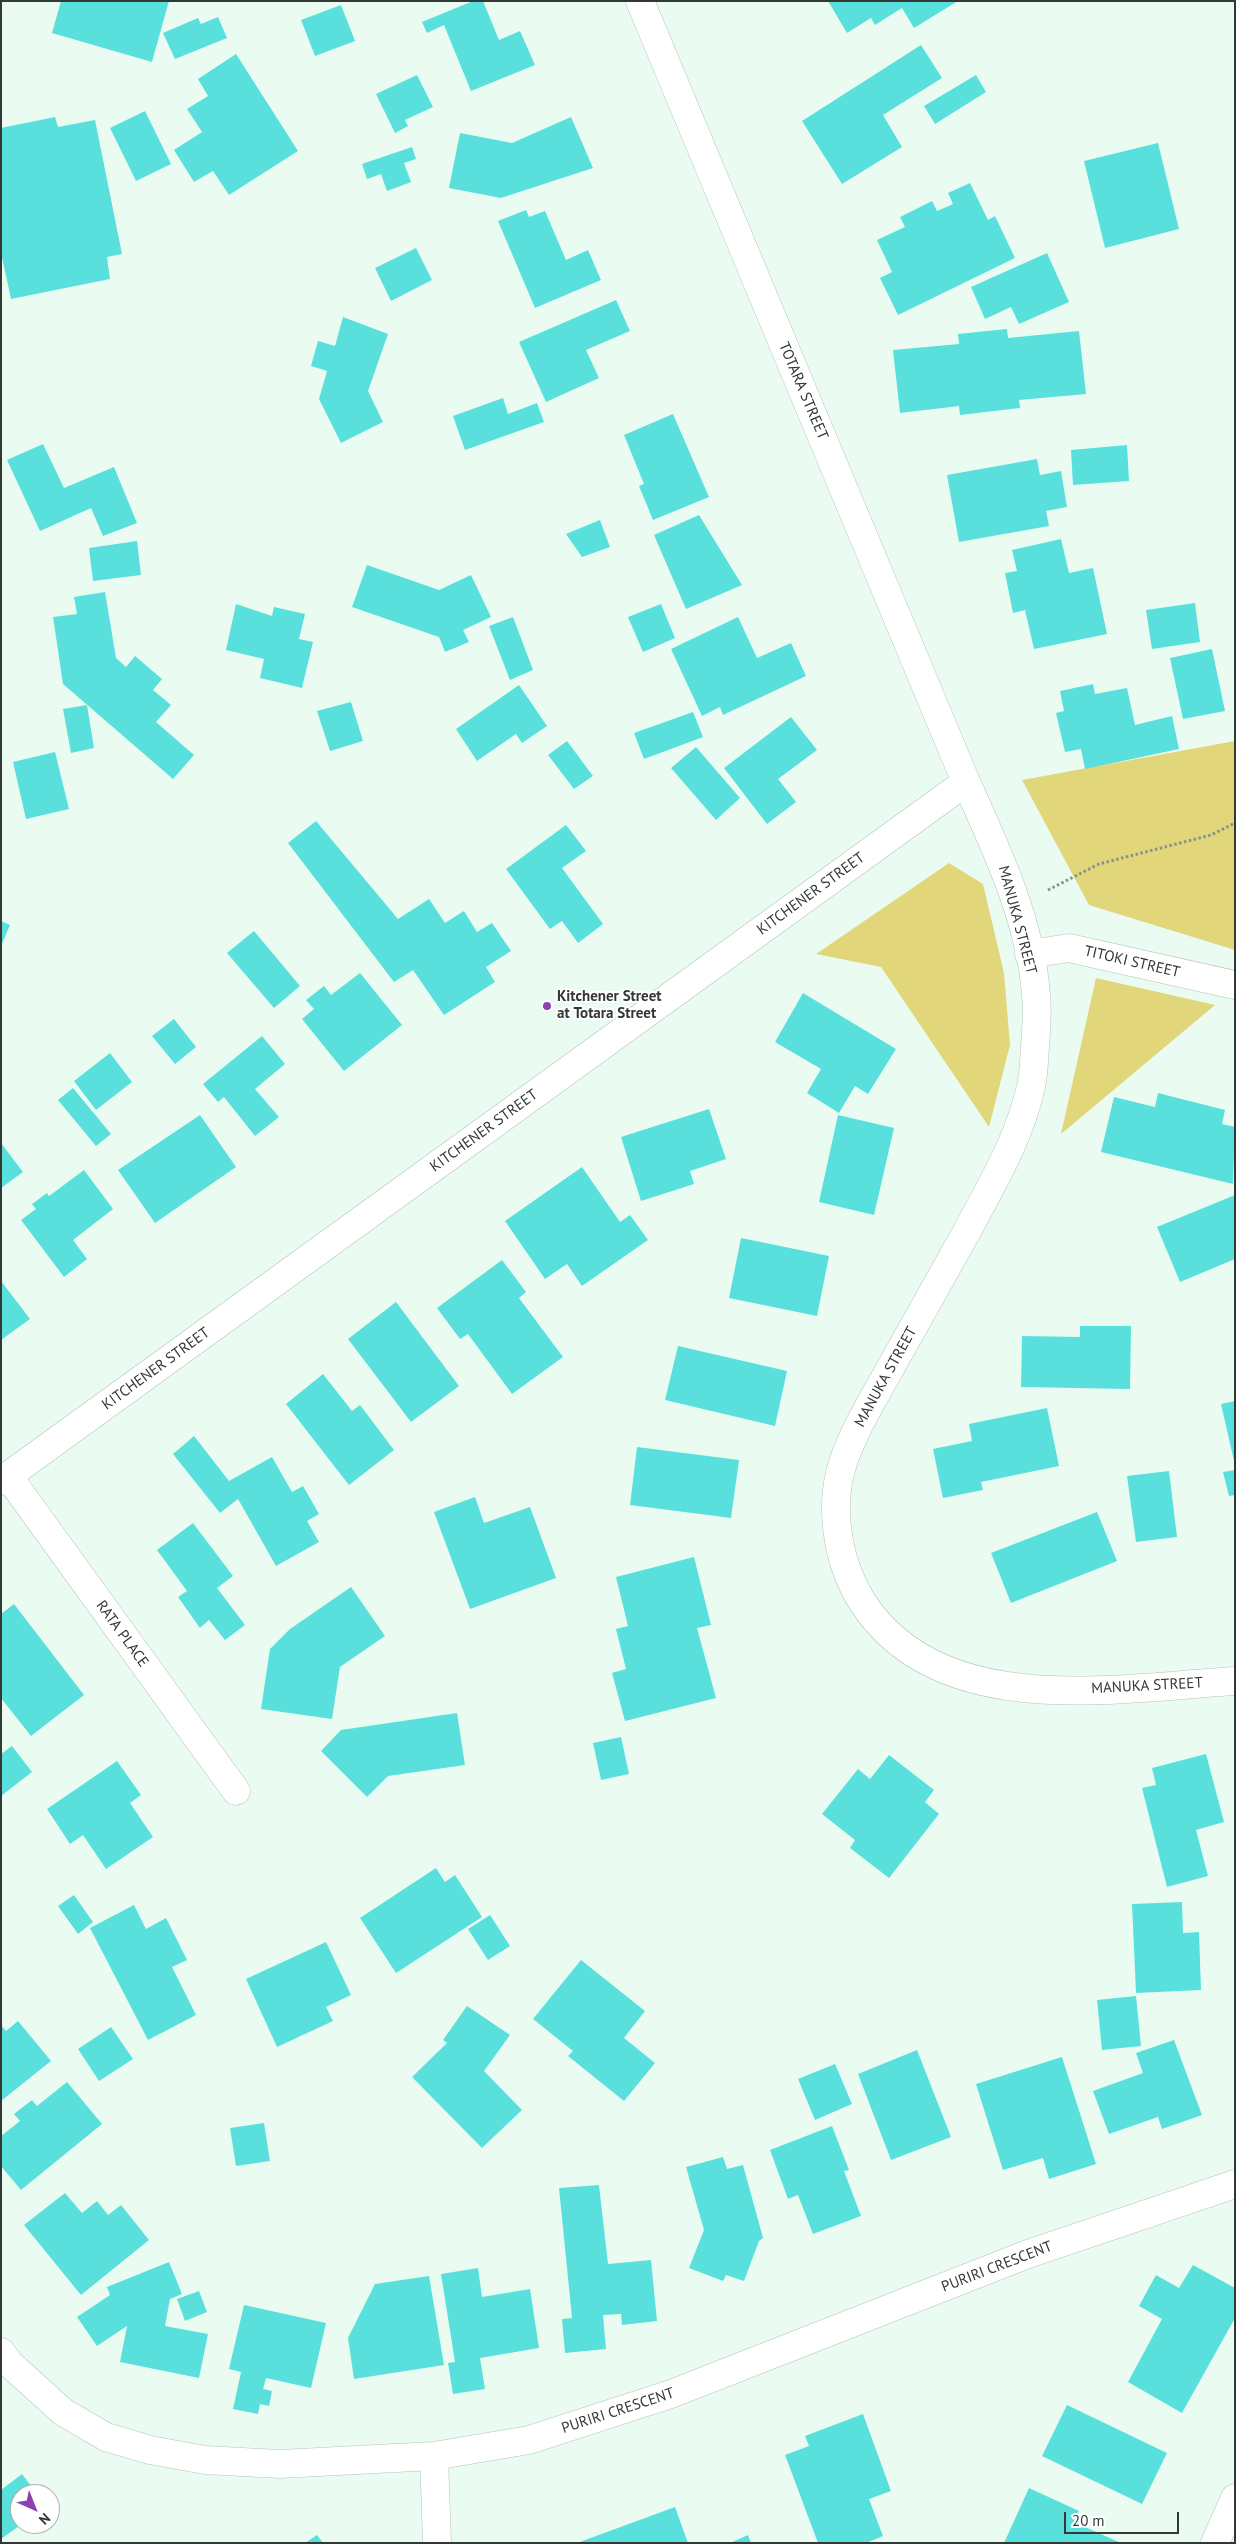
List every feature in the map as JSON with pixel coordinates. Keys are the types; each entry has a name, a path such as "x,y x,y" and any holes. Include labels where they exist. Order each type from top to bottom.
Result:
{"street":[{"name":"TOTARA STREET","path":"640,1 966,782"},
{"name":"MANUKA STREET","path":"966,782 999,856 1017,906 1030,954 1036,995 1032,1084 1018,1128 994,1182 859,1425 846,1457 840,1473 836,1522 844,1561 855,1590 874,1619 899,1643 936,1667 976,1681 1016,1688 1084,1690 1235,1682"},
{"name":"KITCHENER STREET","path":"5,1479 966,782"},
{"name":"TITOKI STREET","path":"1030,954 1069,948 1235,985"},
{"name":"RATA PLACE","path":"5,1479 236,1791"},
{"name":"PURIRI CRESCENT","path":"1,2352 9,2363 63,2412 106,2437 150,2450 205,2460 280,2464 434,2456 529,2440 671,2394 1028,2254 1235,2184"},
{"path":"434,2456 437,2543"},
{"path":"1215,2543 1235,2498"}],"path":[{"path":"1017,906 1099,864 1211,835 1235,823"}],"shaded area":[{"path":"1235,741 1235,950 1089,905 1022,780"},
{"path":"949,863 983,884 1004,973 1010,1045 989,1127 881,967 816,954"},
{"path":"1096,978 1215,1005 1061,1134"}],"building":[{"path":"61,1 169,1 152,62 52,33"},
{"path":"473,1 483,1 499,40 520,31 535,65 471,91 444,25 427,33 422,22"},
{"path":"828,1 958,1 914,28 902,8 875,25 871,18 847,33"},
{"path":"341,5 355,41 315,56 301,20"},
{"path":"218,17 227,38 175,59 163,33 198,18 201,24"},
{"path":"921,45 942,78 883,115 902,147 842,184 802,121"},
{"path":"236,54 298,151 229,195 213,171 194,182 174,150 202,132 187,109 208,96 198,79"},
{"path":"417,75 433,107 405,120 408,126 395,133 376,94"},
{"path":"976,75 986,92 935,124 924,106"},
{"path":"145,111 171,164 136,181 110,128"},
{"path":"55,117 58,127 95,120 122,254 107,257 110,279 11,299 1,253 1,128"},
{"path":"571,117 593,168 501,198 449,188 460,133 512,143"},
{"path":"1158,143 1179,229 1105,248 1084,161"},
{"path":"412,147 416,159 404,163 411,182 387,191 381,174 367,179 362,164"},
{"path":"970,183 988,220 995,216 1015,258 898,315 880,278 892,272 877,240 905,227 900,217 932,201 937,211 953,204 948,193"},
{"path":"526,210 529,217 545,211 566,260 588,250 601,280 535,308 498,221"},
{"path":"416,248 432,280 391,301 375,268"},
{"path":"1047,253 1069,302 1019,324 1011,307 985,319 971,287"},
{"path":"616,300 630,331 586,350 599,378 546,402 519,342"},
{"path":"343,317 388,334 368,391 383,422 341,443 319,399 327,371 311,366 318,341 335,346"},
{"path":"1007,329 1008,338 1079,331 1086,394 1019,400 1020,408 960,415 959,406 900,413 893,350 959,344 958,334"},
{"path":"503,398 508,414 537,403 544,422 465,450 453,416"},
{"path":"673,414 709,497 653,520 639,486 644,484 624,435"},
{"path":"43,444 64,488 114,467 137,523 103,536 91,508 40,531 7,460"},
{"path":"1127,445 1129,481 1073,485 1071,450"},
{"path":"1037,459 1040,475 1061,471 1067,507 1046,511 1049,526 959,542 947,475"},
{"path":"699,515 742,585 686,609 654,535"},
{"path":"600,520 610,547 582,557 566,534"},
{"path":"1061,539 1069,573 1093,568 1107,634 1034,649 1025,610 1013,613 1005,573 1017,571 1012,550"},
{"path":"137,541 141,575 93,581 89,548"},
{"path":"367,565 439,590 471,575 491,617 463,630 469,642 445,652 439,637 352,607"},
{"path":"105,592 116,658 126,667 135,656 162,679 153,690 171,705 156,722 194,755 173,779 63,684 53,617 77,614 74,597"},
{"path":"1195,603 1200,642 1152,649 1146,610"},
{"path":"236,604 272,616 274,607 305,614 299,639 313,642 302,688 260,678 264,659 226,650"},
{"path":"661,604 675,638 643,652 628,617"},
{"path":"513,617 533,670 510,680 489,626"},
{"path":"738,617 757,658 791,643 806,676 723,715 720,707 702,716 671,649"},
{"path":"1212,649 1225,711 1183,719 1170,658"},
{"path":"1093,684 1095,694 1127,688 1135,725 1172,716 1179,749 1085,769 1081,749 1065,752 1056,713 1064,711 1060,691"},
{"path":"519,685 547,726 522,743 516,734 477,761 456,729"},
{"path":"351,702 363,741 330,751 317,711"},
{"path":"87,705 94,748 71,753 63,709"},
{"path":"693,712 703,737 644,759 634,733"},
{"path":"791,717 817,750 778,779 796,802 767,824 724,768"},
{"path":"567,741 593,776 574,789 548,755"},
{"path":"696,747 740,798 716,820 671,768"},
{"path":"55,752 69,809 26,819 13,762"},
{"path":"316,821 398,919 429,899 445,923 464,911 477,932 492,923 511,951 486,967 495,982 444,1015 413,970 394,982 288,843"},
{"path":"566,825 586,851 562,868 603,924 578,943 562,921 550,929 506,869"},
{"path":"1,921 10,925 1,946"},
{"path":"254,931 300,986 274,1008 227,953"},
{"path":"360,973 402,1025 344,1071 302,1019 314,1009 306,1000 324,986 331,995"},
{"path":"803,993 896,1049 868,1094 855,1086 839,1113 807,1093 821,1069 775,1042"},
{"path":"174,1019 196,1047 175,1064 152,1036"},
{"path":"262,1036 285,1064 255,1089 279,1117 255,1136 224,1097 218,1102 203,1084"},
{"path":"110,1053 132,1082 96,1110 74,1081"},
{"path":"73,1088 111,1134 96,1146 58,1100"},
{"path":"1158,1093 1225,1110 1222,1124 1235,1127 1233,1184 1101,1152 1114,1097 1155,1107"},
{"path":"709,1109 726,1159 690,1171 694,1184 641,1201 621,1137"},
{"path":"200,1115 236,1167 155,1223 118,1170"},
{"path":"838,1115 894,1128 874,1215 819,1202"},
{"path":"1,1143 23,1172 1,1188"},
{"path":"582,1167 620,1222 630,1215 648,1240 582,1286 567,1264 545,1279 505,1221"},
{"path":"84,1170 113,1209 73,1240 87,1259 64,1277 21,1220 36,1209 32,1204 47,1193 49,1196"},
{"path":"1235,1195 1235,1259 1180,1282 1157,1227"},
{"path":"741,1238 829,1256 817,1316 729,1298"},
{"path":"502,1260 526,1292 519,1298 563,1357 512,1394 468,1334 460,1339 437,1308"},
{"path":"1,1281 30,1319 1,1340"},
{"path":"396,1302 459,1386 411,1422 348,1339"},
{"path":"1080,1326 1131,1326 1130,1389 1021,1387 1022,1336 1080,1337"},
{"path":"678,1346 787,1371 775,1426 665,1400"},
{"path":"323,1374 352,1411 360,1405 394,1450 349,1485 286,1404"},
{"path":"1235,1401 1235,1461 1234,1461 1221,1404"},
{"path":"1047,1408 1059,1466 981,1482 983,1490 943,1498 933,1449 972,1441 969,1424"},
{"path":"194,1436 229,1481 272,1457 292,1492 303,1486 319,1514 307,1521 319,1542 276,1566 238,1499 220,1513 173,1454"},
{"path":"637,1447 739,1460 731,1518 630,1505"},
{"path":"1235,1470 1235,1495 1229,1496 1223,1472"},
{"path":"1169,1471 1177,1537 1136,1542 1127,1476"},
{"path":"475,1497 484,1523 530,1507 556,1578 470,1609 434,1512"},
{"path":"1097,1512 1117,1561 1011,1603 991,1553"},
{"path":"193,1523 233,1576 217,1588 245,1625 225,1640 209,1620 200,1628 178,1597 187,1591 157,1550"},
{"path":"694,1557 711,1625 697,1628 716,1698 625,1721 612,1673 626,1669 616,1629 628,1626 616,1577"},
{"path":"351,1587 385,1636 340,1667 332,1719 261,1709 270,1649 290,1629"},
{"path":"14,1604 84,1695 31,1736 1,1698 1,1614"},
{"path":"457,1713 465,1765 388,1776 367,1797 321,1751 341,1730"},
{"path":"621,1737 629,1774 601,1780 593,1743"},
{"path":"12,1746 32,1772 1,1796 1,1754"},
{"path":"1206,1754 1224,1822 1196,1830 1208,1876 1167,1887 1142,1788 1156,1785 1152,1768"},
{"path":"889,1755 934,1790 925,1802 939,1814 889,1878 850,1848 855,1840 822,1814 858,1769 870,1779"},
{"path":"117,1761 141,1795 130,1803 153,1837 106,1869 83,1835 70,1844 47,1809"},
{"path":"436,1868 445,1882 455,1875 482,1917 396,1973 360,1918"},
{"path":"74,1895 93,1922 78,1934 58,1906"},
{"path":"1182,1902 1183,1933 1199,1932 1201,1990 1136,1993 1132,1904"},
{"path":"134,1905 146,1929 166,1918 187,1960 172,1967 196,2015 148,2040 90,1928"},
{"path":"490,1915 510,1946 488,1960 468,1929"},
{"path":"326,1942 351,1995 326,2007 333,2021 277,2047 246,1979"},
{"path":"581,1960 645,2011 624,2038 655,2063 624,2101 568,2056 573,2051 533,2019"},
{"path":"1136,1996 1141,2046 1102,2050 1097,2000"},
{"path":"467,2006 510,2035 484,2071 522,2110 482,2148 412,2077 447,2043 443,2040"},
{"path":"18,2021 51,2061 1,2101 1,2025 6,2031"},
{"path":"111,2027 133,2059 99,2081 78,2049"},
{"path":"1174,2040 1202,2115 1162,2129 1158,2117 1109,2134 1093,2091 1143,2073 1136,2053"},
{"path":"917,2050 951,2137 891,2160 858,2074"},
{"path":"1062,2057 1096,2164 1049,2179 1043,2158 1003,2170 976,2084"},
{"path":"835,2064 852,2104 815,2120 798,2079"},
{"path":"67,2082 102,2124 21,2190 1,2166 1,2136 20,2121 14,2114 32,2100 37,2106"},
{"path":"264,2123 270,2161 236,2166 230,2128"},
{"path":"832,2126 849,2170 844,2171 861,2216 813,2234 798,2195 788,2199 770,2150"},
{"path":"723,2157 727,2169 743,2165 763,2238 759,2241 744,2281 726,2275 723,2281 689,2268 704,2230 686,2167"},
{"path":"599,2185 608,2264 651,2260 657,2321 622,2325 621,2314 603,2315 606,2349 565,2353 562,2319 572,2318 559,2188"},
{"path":"65,2193 82,2213 97,2201 108,2215 121,2205 149,2240 81,2295 24,2225"},
{"path":"169,2262 182,2294 170,2299 165,2326 208,2334 199,2378 120,2362 127,2326 97,2346 77,2317 110,2295 107,2287"},
{"path":"1193,2265 1235,2288 1235,2318 1182,2413 1128,2382 1162,2319 1139,2306 1156,2275 1179,2288"},
{"path":"478,2268 482,2297 530,2289 539,2348 480,2358 485,2389 453,2394 448,2363 455,2362 441,2274"},
{"path":"429,2276 444,2365 354,2379 348,2338 375,2284"},
{"path":"199,2291 207,2312 185,2321 177,2299"},
{"path":"244,2305 326,2323 311,2388 266,2378 263,2389 272,2391 269,2406 260,2404 258,2414 233,2409 241,2372 229,2369"},
{"path":"1067,2405 1167,2453 1142,2504 1042,2456"},
{"path":"863,2414 891,2491 869,2499 883,2536 866,2543 818,2543 785,2455 809,2446 805,2436"},
{"path":"22,2474 30,2484 10,2484 10,2533 1,2539 1,2490"},
{"path":"1029,2488 1079,2511 1074,2522 1121,2543 1004,2543"},
{"path":"675,2507 688,2543 577,2543"},
{"path":"317,2535 323,2543 305,2543"},
{"path":"748,2535 751,2543 730,2543"}],"place":[{"name":"Kitchener Street at Totara Street","path":"547,1006"}]}
